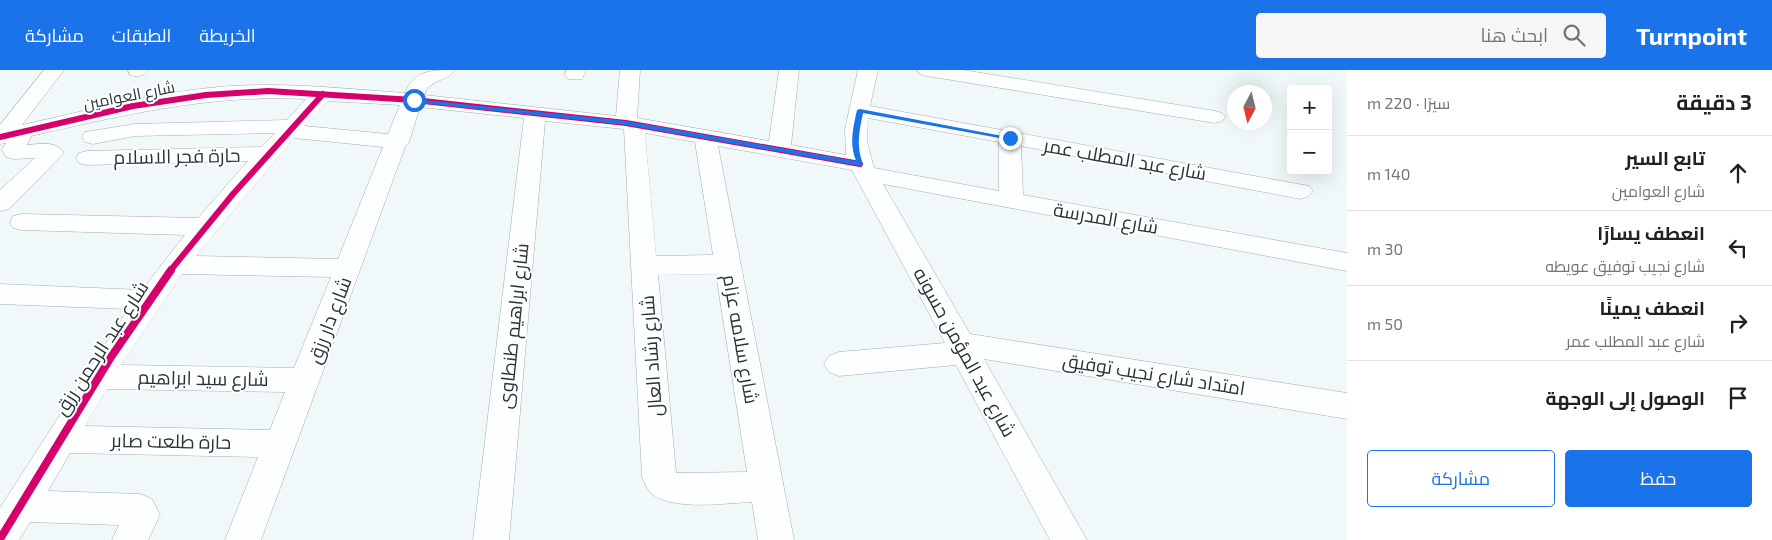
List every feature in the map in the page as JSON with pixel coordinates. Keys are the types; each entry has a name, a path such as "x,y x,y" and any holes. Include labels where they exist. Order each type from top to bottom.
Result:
{"street":[{"path":"0,203 53,153 50,150 14,152 8,136 25,107 54,70"},
{"name":"شارع دار رزق","path":"243,540 421,82 445,70"},
{"name":"شارع رشاد العال","path":"630,70 630,123 644,266 659,477 662,482 672,488 767,487"},
{"path":"779,151 789,70"},
{"name":"شارع عبد المؤمن حسونه","path":"868,70 854,136 856,152 863,169 1069,540"},
{"path":"927,70 1215,116"},
{"name":"شارع العوامين","path":"8,136 133,106 206,95 268,91 414,100 630,123 863,169"},
{"name":"شارع عبد الرحمن رزق","path":"0,539 149,300 205,227 267,154 322,94"},
{"path":"0,107 25,107"},
{"name":"شارع عبد المطلب عمر","path":"860,110 1301,191"},
{"name":"شارع ابراهيم طنطاوى","path":"491,540 535,113"},
{"path":"289,129 398,142"},
{"name":"حارة فجر الاسلام","path":"267,154 90,148 135,130 289,129"},
{"name":"شارع سلامه عزام","path":"705,137 776,540"},
{"path":"1010,138 1011,201"},
{"name":"شارع المدرسة","path":"863,169 1011,201 1347,262"},
{"path":"22,222 205,227"},
{"path":"644,266 728,264"},
{"path":"175,265 349,268"},
{"path":"0,294 149,300"},
{"name":"امتداد شارع نجيب توفيق","path":"839,364 963,349 1347,406"},
{"name":"شارع سيد ابراهيم","path":"100,377 305,380"},
{"name":"حارة طلعت صابر","path":"62,438 280,444"},
{"path":"21,506 140,510 143,515 130,540"}],"cycle path":[{"path":"0,137 133,106 206,95 268,91 414,100 626,123 860,164"},
{"path":"0,539 111,357 150,299 190,245 233,194 323,94"}],"route":[{"path":"414,100 626,123 860,164 854,136 860,110 1010,138"}]}
